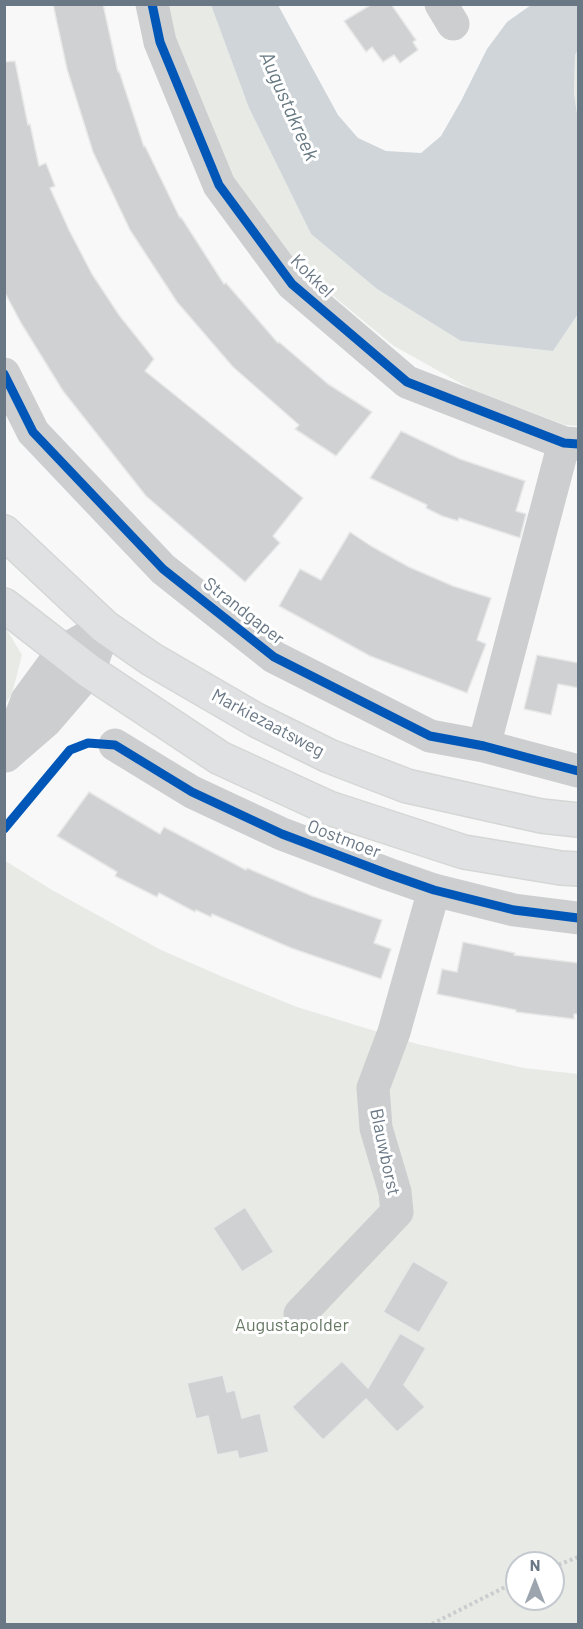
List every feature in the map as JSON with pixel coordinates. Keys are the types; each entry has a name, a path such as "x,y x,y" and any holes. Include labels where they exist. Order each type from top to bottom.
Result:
{"main road":[{"name":"Markiezaatsweg","path":"4,532 105,627 151,659 256,720 329,756 407,786 541,816 579,819"},
{"path":"4,605 89,672 220,758 329,808 464,852 579,869"}],"street":[{"name":"Kokkel","path":"152,4 160,42 219,185 292,284 407,382 571,443"},
{"name":"Strandgaper","path":"4,374 33,432 163,569 274,657 430,736 484,746 579,771"},
{"path":"484,746 571,443"},
{"path":"5,757 27,700 63,651 105,627"},
{"path":"5,757 46,722 89,672 105,627"},
{"name":"Oostmoer","path":"114,745 192,792 282,834 434,890 514,910 579,918"},
{"name":"Blauwborst","path":"300,1314 397,1212 395,1192 376,1128 373,1088 394,1032 434,890"}],"path":[{"path":"432,1624 505,1587"}],"green space":[{"path":"162,5 211,5 249,108 311,234 377,289 461,341 553,351 578,314 578,426 565,425 471,389 394,346 304,272 228,183"},
{"path":"578,50 578,120 574,94 575,55"},
{"path":"5,628 22,655 12,694 5,704"},
{"name":"Augustapolder","path":"4,860 52,890 159,949 297,1007 417,1044 524,1068 578,1074 578,1624 5,1624"}],"water":[{"name":"Augustakreek","path":"211,5 278,5 338,115 358,138 386,151 421,153 441,136 487,49 507,22 531,5 578,5 578,50 575,55 574,94 578,120 578,314 553,351 461,341 377,289 311,234 249,108"}],"building":[{"path":"53,4 103,4 118,72 144,147 180,218 224,284 226,283 278,343 328,384 372,412 336,456 295,429 299,425 233,367 177,302 130,230 93,152 67,69"},
{"path":"372,4 391,4 416,40 413,42 418,50 400,63 394,55 383,62 372,47 366,52 344,21"},
{"path":"15,61 39,166 46,163 55,186 50,188 92,274 119,315 154,359 145,371 303,498 273,536 280,543 245,582 146,496 63,391 4,291 4,62"},
{"path":"401,431 460,459 525,481 516,511 526,514 520,538 459,518 458,521 442,516 426,508 427,505 370,478"},
{"path":"350,532 409,567 453,586 491,598 477,640 486,644 467,693 370,656 279,606 300,569 321,580"},
{"path":"537,655 579,663 579,688 558,684 551,715 524,709"},
{"path":"89,792 160,834 164,827 246,870 247,868 312,896 382,920 374,943 391,949 381,979 291,948 212,914 211,917 196,910 195,912 159,893 157,897 115,876 117,872 57,836"},
{"path":"463,942 515,953 514,955 579,963 579,1014 574,1014 574,1019 516,1012 516,1010 437,994 442,969 457,972"},
{"path":"245,1207 274,1252 242,1272 213,1228"},
{"path":"413,1261 449,1282 419,1333 383,1312"},
{"path":"400,1333 426,1348 404,1385 425,1407 397,1432 366,1399 323,1440 292,1407 342,1361 368,1388"},
{"path":"223,1375 227,1392 235,1390 242,1418 260,1413 269,1452 239,1459 237,1451 217,1455 208,1416 196,1419 187,1383"}],"cycle path":[{"path":"152,4 160,42 219,185 292,284 407,382 564,443 578,444"},
{"path":"4,374 33,432 163,569 274,657 430,736 484,746 578,771"},
{"path":"4,829 70,750 88,743 115,745 192,792 282,834 388,874 434,890 514,910 578,918"}]}
